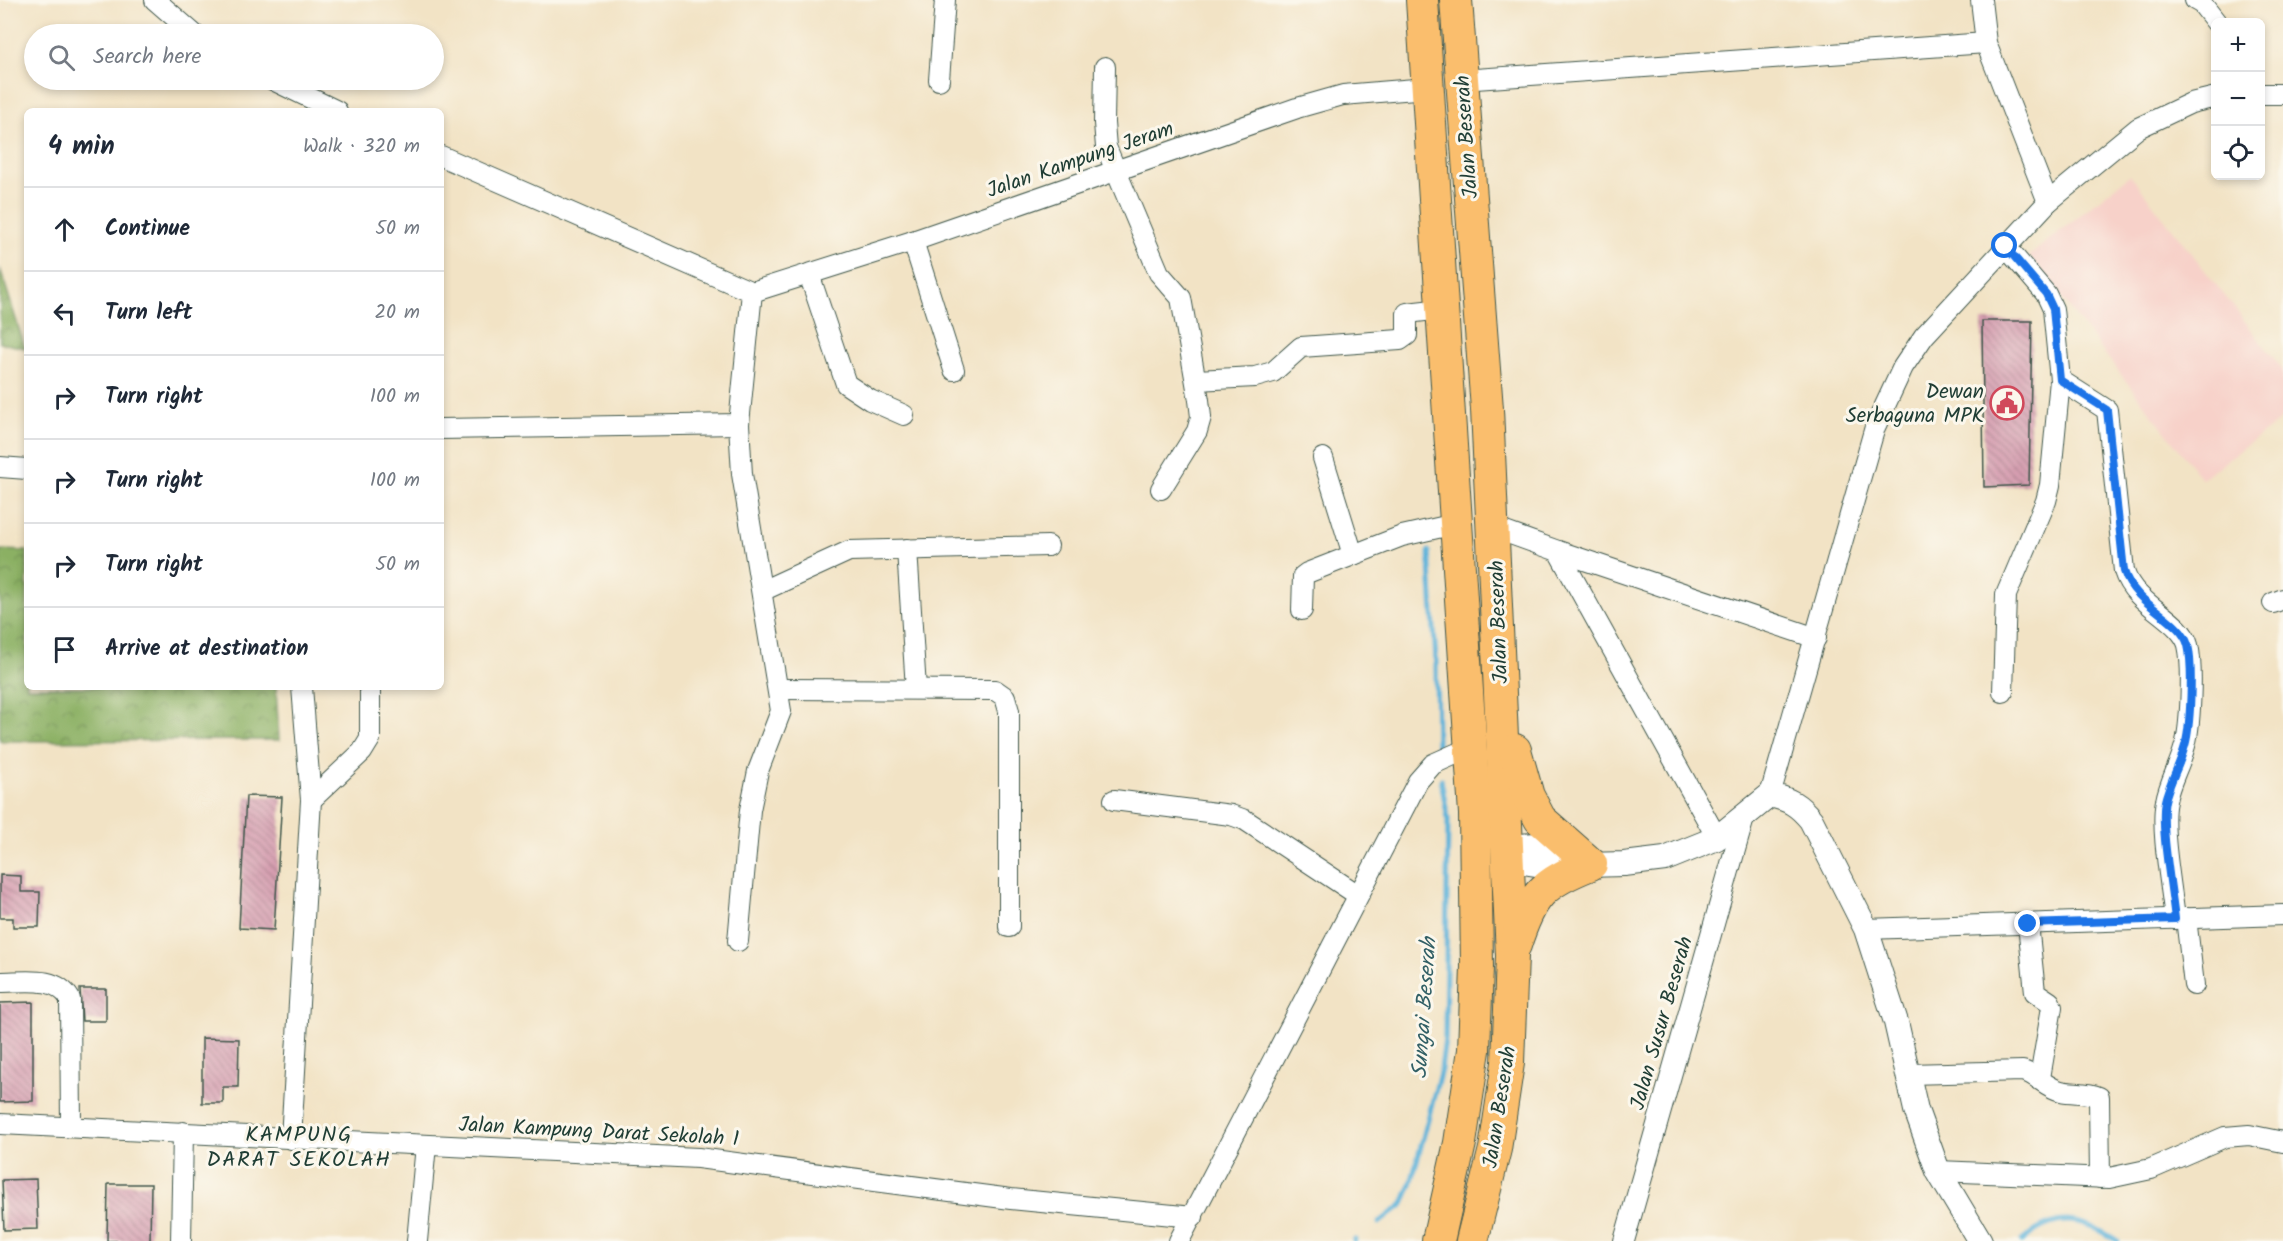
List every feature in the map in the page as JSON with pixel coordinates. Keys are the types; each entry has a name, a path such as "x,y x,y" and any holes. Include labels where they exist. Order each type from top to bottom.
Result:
{"highway":[{"name":"Jalan Beserah","path":"1422,0 1468,747 1475,814 1476,879 1477,967 1474,1050 1460,1143 1438,1241"},
{"name":"Jalan Beserah","path":"1456,0 1494,528 1512,956 1510,1054 1495,1149 1472,1241"},
{"path":"1501,700 1528,796 1540,819 1591,864 1558,877 1545,888 1522,924 1512,956"},
{"path":"1475,814 1508,850 1476,879"}],"street":[{"path":"155,0 183,24"},
{"path":"939,81 945,0"},
{"path":"1981,0 1986,43 2048,202"},
{"path":"2203,1 2214,18"},
{"path":"1461,80 1986,43"},
{"path":"1105,67 1106,147 1159,273 1181,298 1201,417 1197,431 1161,489"},
{"name":"Jalan Kampung Jeram","path":"752,292 1116,173 1306,105 1343,95 1427,88"},
{"path":"289,90 317,107"},
{"path":"2265,94 2283,94"},
{"path":"1508,850 1529,863 1549,866 1665,859 1717,838 1770,795 1883,404 1903,367 1924,336 2048,202 2138,128 2191,103 2211,98"},
{"path":"444,157 752,292 739,424 742,474 764,590 782,711 758,771 750,810 738,941"},
{"path":"913,241 954,370"},
{"path":"2003,692 2006,595 2046,501 2050,485 2060,380 2053,309 2046,294 2005,246"},
{"path":"810,274 846,384 870,400 904,415"},
{"path":"1196,380 1255,377 1273,372 1301,347 1400,340 1407,335 1407,314 1442,309"},
{"path":"2060,380 2107,410 2127,582 2134,592 2187,641 2190,655 2187,739 2164,810 2194,985"},
{"path":"444,429 739,424"},
{"path":"1323,458 1353,555"},
{"path":"0,467 24,469"},
{"path":"1302,610 1303,576 1402,536 1455,524"},
{"path":"1494,528 1816,638"},
{"path":"764,590 849,551 1048,546"},
{"path":"907,549 916,690"},
{"path":"1558,550 1717,838"},
{"path":"778,688 995,690 1005,697 1009,711 1009,927"},
{"path":"291,1139 311,800 302,690"},
{"path":"311,800 362,752 369,740 370,690"},
{"path":"1179,1241 1418,781 1433,764 1468,747"},
{"path":"1770,795 1789,799 1802,808 1811,820 1866,929 1896,1022 1916,1110 1938,1171 1980,1241"},
{"path":"1114,800 1231,815 1245,820 1358,896"},
{"name":"Jalan Susur Beserah","path":"1624,1241 1744,818"},
{"path":"1866,929 2283,915"},
{"path":"2028,924 2035,992 2050,1002 2052,1006 2040,1078"},
{"path":"0,982 52,983 63,988 70,999 71,1125"},
{"path":"1909,1074 2023,1071 2040,1078 2058,1091 2085,1092 2099,1097 2100,1178"},
{"name":"Jalan Kampung Darat Sekolah 1","path":"0,1124 71,1125 291,1139 698,1158 1011,1199 1193,1217"},
{"path":"181,1241 183,1132"},
{"path":"1938,1171 2100,1178 2132,1175 2151,1169 2225,1137 2249,1135 2283,1142"},
{"path":"417,1241 426,1145"}],"shaded area":[{"path":"2130,175 2283,370 2283,418 2202,479 2029,256"}],"green space":[{"path":"0,268 24,348 0,343"},
{"path":"0,550 24,551 24,690 276,690 279,740 0,741"}],"building":[{"name":"Dewan Serbaguna MPK","path":"1982,321 2032,321 2029,485 1984,487"},
{"path":"246,796 282,797 274,930 239,928"},
{"path":"0,875 21,876 21,892 40,892 39,927 13,927 13,918 0,918"},
{"path":"80,989 106,989 106,1021 82,1021"},
{"path":"33,1002 33,1101 0,1102 0,1003"},
{"path":"202,1038 239,1039 238,1087 223,1087 223,1103 202,1103"},
{"path":"36,1179 38,1229 4,1230 2,1180"},
{"path":"108,1184 151,1184 150,1241 107,1241"}],"waterway":[{"name":"Sungai Beserah","path":"1429,551 1436,661 1437,751"},
{"name":"Sungai Beserah","path":"1379,1223 1403,1204 1411,1184 1441,1069 1445,1039 1448,819 1441,780"},
{"path":"2022,1241 2047,1225 2070,1221 2093,1227 2118,1241"}],"place":[{"name":"Dewan Serbaguna MPK","path":"2007,403"}],"district":[{"name":"KAMPUNG DARAT SEKOLAH","path":"299,1146"}],"route":[{"path":"2005,246 2046,294 2053,309 2060,380 2103,406 2110,417 2124,571 2127,582 2134,592 2187,641 2190,655 2187,739 2164,810 2175,919 2028,924"}]}
